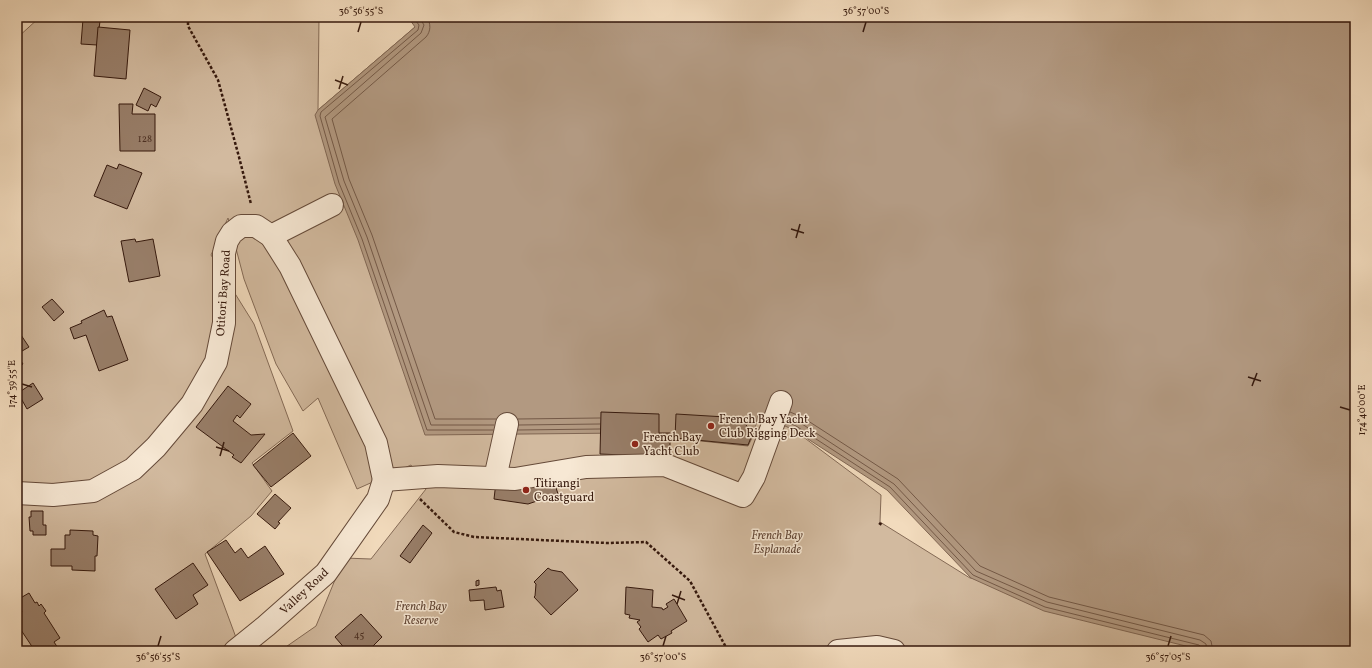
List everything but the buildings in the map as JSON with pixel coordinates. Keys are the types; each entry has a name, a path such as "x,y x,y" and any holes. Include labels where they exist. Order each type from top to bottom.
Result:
{"street":[{"name":"Otitori Bay Road","path":"17,493 53,495 93,491 133,469 156,447 192,404 216,362 224,323 224,252 227,241 232,233 241,226 263,231 332,205"},
{"path":"263,231 290,266 376,444 384,480 438,476 514,479 586,467 665,466 743,496 754,477 781,402"},
{"path":"496,478 507,424"},
{"name":"Valley Road","path":"235,651 326,573 378,499 384,480"},
{"path":"838,651 877,647 894,651"}],"path":[{"path":"188,17 188,26 218,80 239,157 263,231"},
{"path":"413,499 420,499 454,532 474,537 607,543 646,542 690,581 728,651"}],"green space":[{"path":"40,17 319,17 318,110 415,27 794,430 881,495 880,522 970,578 1355,651 280,651 316,626 344,558 371,559 426,489 411,465 357,489 318,398 303,411 276,364 244,279 228,218 211,255 254,324 293,431 252,463 272,491 251,516 205,554 241,651 17,651 17,38"}],"water":[{"path":"408,17 1355,17 1355,651 1206,651 1044,611 971,578 887,490 794,430 758,414 754,434 748,446 626,433 425,435 358,240 335,184 315,115 318,110 415,27"}],"place":[{"name":"French Bay Yacht Club Rigging Deck","path":"711,426"},
{"name":"French Bay Yacht Club","path":"635,444"},
{"name":"Titirangi Coastguard","path":"526,490"}],"park label":[{"name":"French Bay Esplanade","path":"777,542"},
{"name":"French Bay Reserve","path":"421,613"}]}
